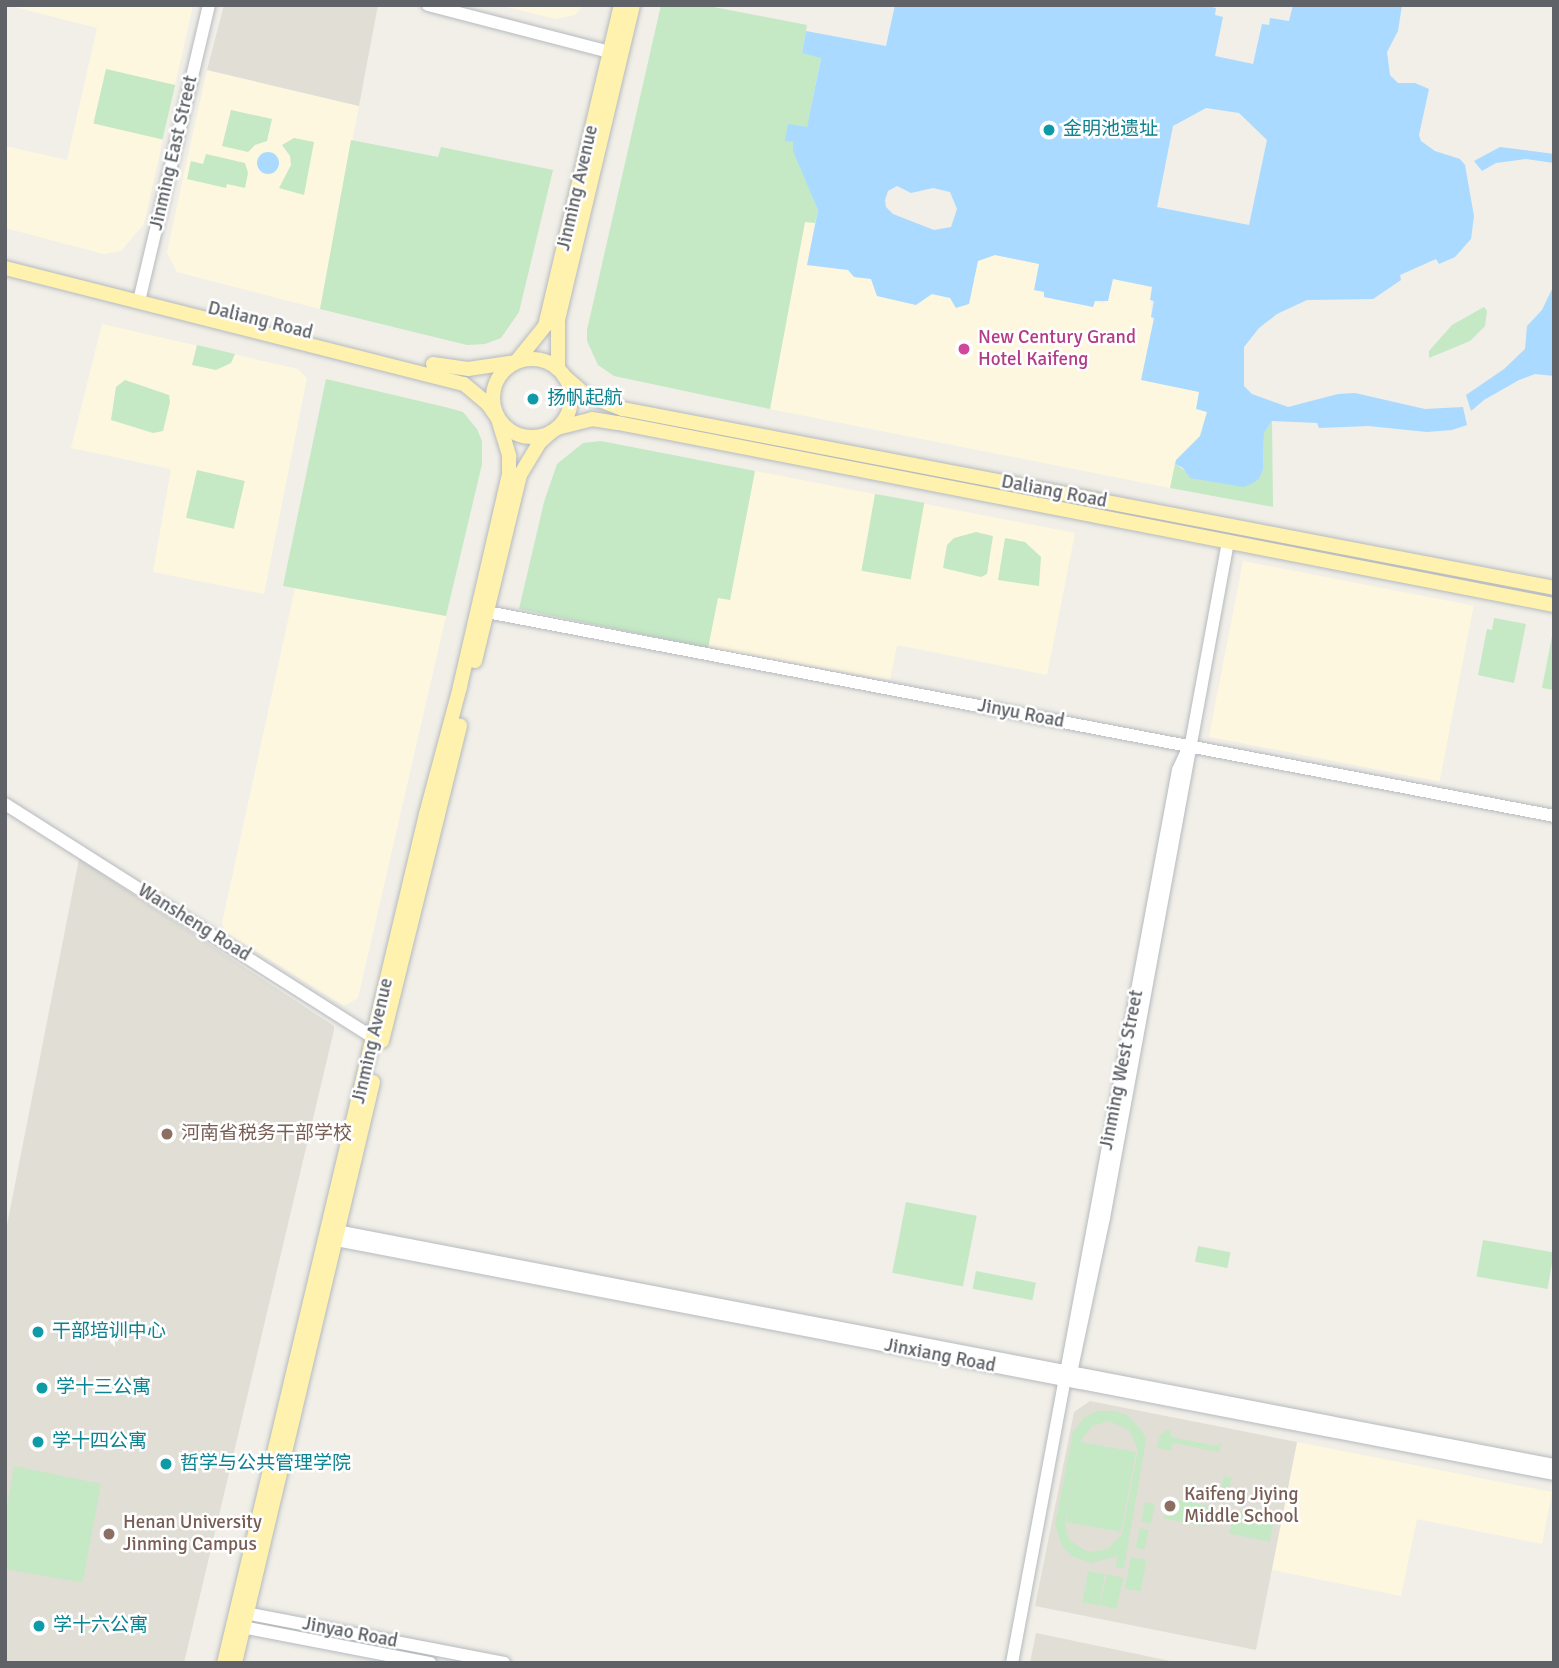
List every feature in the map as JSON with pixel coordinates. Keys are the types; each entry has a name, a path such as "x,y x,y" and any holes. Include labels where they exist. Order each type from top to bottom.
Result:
{"main road":[{"name":"Jinming Avenue","path":"561,372 558,320 616,53 621,5"},
{"name":"Jinming Avenue","path":"516,362 538,337 548,316 616,53 634,5"},
{"name":"Daliang Road","path":"5,258 449,378 464,384 480,396 498,419"},
{"name":"Daliang Road","path":"5,268 140,296 451,369 483,368 516,362"},
{"path":"535,359 561,372 571,392 570,406 554,430 532,437 519,435 498,419 493,405 493,390 499,376 516,362 535,359"},
{"name":"Daliang Road","path":"561,372 586,395 624,409 1554,588"},
{"name":"Jinming Avenue","path":"224,1663 240,1620 333,1235 509,474 508,447 498,419"},
{"name":"Daliang Road","path":"554,430 580,421 605,421 1554,605"},
{"name":"Jinming Avenue","path":"377,1041 520,475 540,442 554,430"},
{"name":"Jinming Avenue","path":"235,1663 240,1620"}],"street":[{"name":"Jinming East Street","path":"140,296 209,5"},
{"path":"428,5 616,53"},
{"name":"Jinming West Street","path":"1012,1663 1063,1396 1107,1204 1228,542"},
{"name":"Jinyu Road","path":"487,612 1554,816"},
{"name":"Wansheng Road","path":"5,804 377,1041"},
{"name":"Jinxiang Road","path":"333,1235 1068,1376 1554,1465"},
{"name":"Jinxiang Road","path":"1068,1376 1554,1474"},
{"name":"Jinyao Road","path":"240,1620 430,1663"},
{"name":"Jinyao Road","path":"240,1620 504,1663"}],"shaded area":[{"path":"7,5 193,5 144,224 121,251 104,254 5,228 5,146 67,160 97,28"},
{"path":"224,5 378,5 359,106 207,70"},
{"path":"498,5 584,5 575,15 556,19"},
{"path":"207,70 359,106 320,309 177,272 167,252"},
{"name":"New Century Grand Hotel Kaifeng","path":"805,221 815,223 807,265 848,270 855,277 871,279 877,296 915,305 931,294 951,298 978,261 995,255 1039,264 1044,297 1093,307 1094,301 1104,303 1113,279 1152,287 1151,317 1200,392 1207,412 1200,436 1176,460 1170,488 770,409"},
{"path":"102,324 298,369 307,378 264,594 153,572 171,469 71,448"},
{"path":"755,471 1075,533 1047,675 897,645 890,680 708,648 718,597 730,599"},
{"path":"1243,561 1474,606 1440,782 1209,737"},
{"path":"295,588 446,616 358,998 344,1006 225,932 222,923"},
{"name":"河南省税务干部学校","path":"79,859 334,1026 184,1663 5,1663 5,1235"},
{"name":"Kaifeng Jiying Middle School","path":"1090,1401 1297,1442 1256,1650 1035,1606 1074,1412"},
{"path":"1297,1442 1552,1492 1542,1544 1417,1519 1401,1596 1272,1570"},
{"path":"1036,1633 1180,1663 1030,1663"}],"green space":[{"path":"661,5 703,5 807,25 802,53 821,57 807,128 786,141 793,142 818,210 815,223 805,222 770,409 614,376 598,365 587,341 587,330"},
{"path":"106,69 175,85 163,140 93,124"},
{"path":"231,110 272,119 267,141 255,145 248,152 222,146"},
{"path":"294,138 314,142 304,195 279,188 291,165 290,156 282,145"},
{"path":"351,140 438,157 441,147 553,170 519,312 501,338 485,344 467,345 320,309"},
{"path":"206,154 245,163 248,173 245,188 227,184 226,188 187,179 191,161 203,164"},
{"path":"1484,307 1487,311 1485,326 1470,341 1429,358 1429,351 1452,325"},
{"path":"197,345 235,354 231,363 216,370 192,365"},
{"path":"326,379 463,412 477,429 482,441 482,464 446,616 283,586"},
{"path":"125,380 169,395 170,402 163,431 153,433 111,420 116,387"},
{"path":"1272,421 1273,507 1170,488 1175,464 1187,472 1263,469 1264,433"},
{"path":"601,441 755,471 730,600 718,598 708,648 519,609 544,502 557,464 583,443"},
{"path":"197,470 245,481 234,529 186,518"},
{"path":"875,494 924,503 911,579 861,571"},
{"path":"976,532 993,536 987,574 981,577 943,568 947,545 954,538"},
{"path":"1005,538 1025,542 1041,557 1039,586 998,580"},
{"path":"1494,618 1526,624 1514,683 1478,675 1487,629 1492,630"},
{"path":"1554,631 1554,690 1542,688"},
{"path":"906,1202 977,1216 963,1286 892,1273"},
{"path":"1483,1240 1554,1253 1547,1289 1477,1276"},
{"path":"1198,1246 1230,1252 1227,1268 1195,1262"},
{"path":"976,1271 1036,1283 1032,1300 973,1289"},
{"path":"1097,1411 1116,1411 1128,1416 1141,1429 1146,1440 1124,1568 1116,1567 1117,1556 1091,1563 1072,1556 1062,1546 1055,1525 1073,1432 1085,1417","holes":["1109,1421 1129,1430 1138,1450 1122,1534 1108,1549 1088,1552 1069,1540 1065,1523 1079,1447 1066,1522 1121,1532 1136,1452 1080,1442 1092,1426"]},
{"path":"1167,1430 1171,1431 1171,1437 1217,1446 1222,1441 1219,1452 1173,1443 1171,1451 1157,1448 1160,1435"},
{"path":"14,1466 101,1484 83,1580 80,1582 5,1569 5,1518"},
{"path":"1224,1476 1232,1478 1226,1502 1218,1500"},
{"path":"1168,1498 1209,1506 1205,1527 1164,1519"},
{"path":"1145,1502 1155,1504 1151,1524 1141,1522"},
{"path":"1234,1510 1274,1518 1270,1541 1229,1534"},
{"path":"1140,1528 1149,1530 1144,1550 1136,1547"},
{"path":"1131,1557 1147,1560 1141,1591 1125,1588"},
{"path":"1088,1571 1105,1574 1099,1605 1082,1603"},
{"path":"1107,1574 1124,1578 1116,1609 1100,1605"}],"water":[{"path":"895,5 1204,5 1216,8 1215,15 1223,17 1215,56 1253,64 1262,24 1269,25 1270,18 1289,21 1293,5 1402,5 1398,31 1387,52 1390,75 1398,83 1415,83 1429,89 1419,135 1421,141 1435,151 1460,159 1465,165 1474,216 1471,239 1455,257 1439,264 1436,259 1400,275 1401,280 1373,299 1307,300 1277,314 1259,328 1244,347 1244,386 1252,394 1288,407 1338,394 1355,393 1425,409 1463,407 1467,425 1452,430 1427,432 1368,426 1319,428 1317,423 1272,421 1264,433 1263,469 1259,479 1243,487 1190,478 1183,468 1175,464 1176,460 1200,436 1207,412 1196,409 1199,392 1141,380 1154,318 1151,317 1154,301 1150,300 1152,287 1113,279 1108,301 1095,301 1093,307 1044,297 1044,292 1034,290 1039,264 995,255 978,261 969,304 956,308 950,298 932,294 916,305 877,296 871,279 854,277 848,270 807,265 818,210 793,151 793,142 785,141 788,124 807,127 821,58 802,53 806,31 886,46","holes":["1206,108 1239,113 1267,140 1249,225 1157,207 1173,126","897,186 911,193 933,188 950,192 957,209 951,227 934,230 893,214 886,207 885,200 888,191"]},
{"path":"1500,147 1554,154 1554,163 1526,159 1496,163 1482,171 1474,161"},
{"path":"268,152 278,159 279,163 272,173 268,174 258,167 257,163 264,153"},
{"path":"1554,285 1554,376 1535,374 1519,380 1484,400 1471,411 1466,395 1504,369 1525,349 1527,326 1542,310"}],"place":[{"name":"金明池遗址","path":"1049,130"},
{"name":"New Century Grand Hotel Kaifeng","path":"964,349"},
{"name":"扬帆起航","path":"533,399"},
{"name":"河南省税务干部学校","path":"167,1134"},
{"name":"干部培训中心","path":"38,1332"},
{"name":"学十三公寓","path":"42,1388"},
{"name":"学十四公寓","path":"38,1442"},
{"name":"哲学与公共管理学院","path":"166,1464"},
{"name":"Kaifeng Jiying Middle School","path":"1170,1506"},
{"name":"Henan University Jinming Campus","path":"109,1534"},
{"name":"学十六公寓","path":"39,1626"}]}
